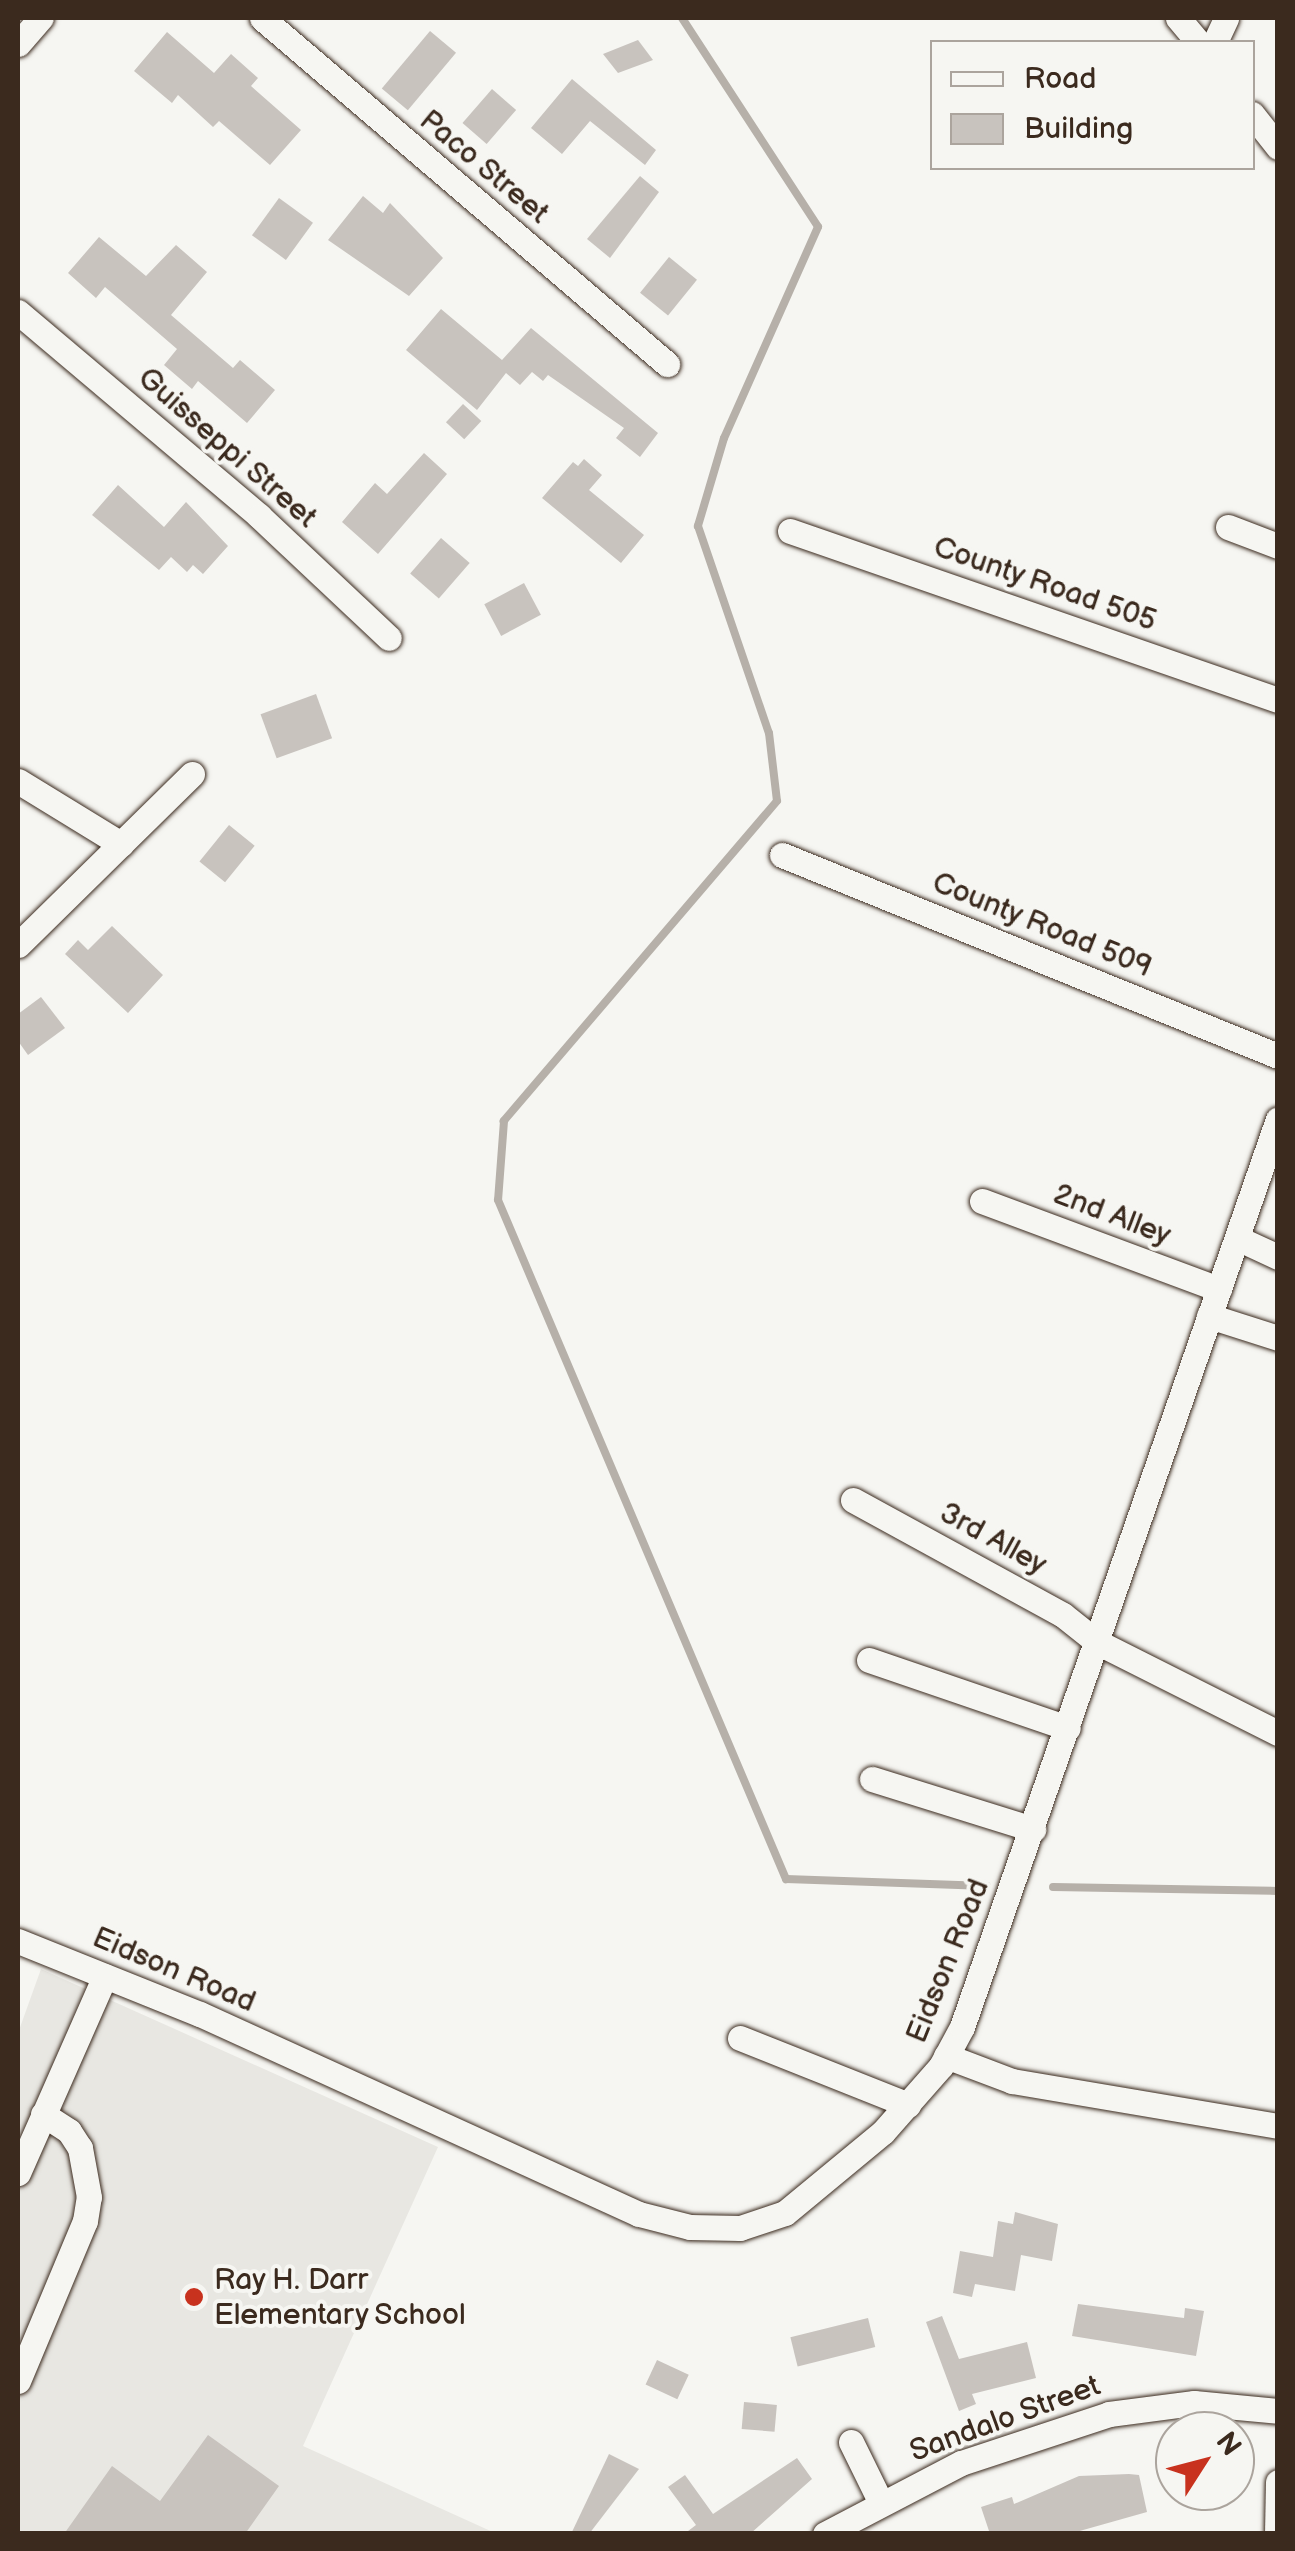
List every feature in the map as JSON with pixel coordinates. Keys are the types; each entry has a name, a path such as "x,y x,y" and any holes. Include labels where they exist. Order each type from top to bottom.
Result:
{"street":[{"path":"18,44 41,18"},
{"name":"Paco Street","path":"262,18 666,364"},
{"path":"1178,18 1196,40"},
{"path":"1255,118 1278,147"},
{"name":"Guisseppi Street","path":"18,312 259,516 389,638"},
{"path":"1228,527 1278,546"},
{"name":"County Road 505","path":"790,531 1278,700"},
{"path":"18,945 192,774"},
{"path":"18,781 121,844"},
{"name":"County Road 509","path":"782,855 1278,1056"},
{"name":"Eidson Road","path":"18,1941 105,1976 614,2204 690,2227 740,2228 785,2213 821,2190 908,2104 946,2056 979,1988 1209,1316 1272,1151 1278,1119"},
{"name":"2nd Alley","path":"982,1201 1219,1288"},
{"path":"1237,1238 1278,1257"},
{"path":"1209,1316 1278,1338"},
{"name":"3rd Alley","path":"853,1500 1062,1615 1098,1642 1278,1732"},
{"path":"869,1660 1068,1728"},
{"path":"872,1778 1033,1830"},
{"path":"18,2173 105,1976"},
{"path":"740,2038 908,2104"},
{"path":"946,2056 1012,2081 1278,2126"},
{"path":"18,2381 85,2221 88,2197 80,2148 69,2130 44,2114"},
{"name":"Sandalo Street","path":"825,2534 880,2501 961,2463 1108,2414 1194,2403 1278,2411"},
{"path":"852,2442 880,2501"},
{"path":"1277,2534 1278,2482"}],"shaded area":[{"name":"Ray H. Darr Elementary School","path":"41,1969 438,2147 303,2446 495,2533 18,2533 18,2033"}],"building":[{"path":"430,31 456,53 408,110 382,88"},
{"path":"167,32 214,73 231,54 258,78 251,86 301,130 270,165 219,121 213,127 178,95 172,103 134,71"},
{"path":"638,40 653,60 618,73 603,54"},
{"path":"572,79 656,150 645,165 590,121 562,154 531,128"},
{"path":"492,89 516,110 487,144 462,123"},
{"path":"640,176 659,192 610,258 587,239"},
{"path":"363,196 383,213 390,203 443,258 409,296 328,240"},
{"path":"279,198 313,223 286,260 252,235"},
{"path":"99,237 146,276 176,245 207,272 171,315 233,368 240,360 275,390 247,423 198,381 192,389 164,365 177,349 105,287 96,298 68,273"},
{"path":"669,257 697,280 668,315 640,293"},
{"path":"441,309 502,360 531,328 658,433 640,457 616,438 624,428 548,375 543,381 532,372 520,385 506,373 477,410 406,350"},
{"path":"463,404 481,421 464,439 446,422"},
{"path":"424,453 447,474 378,554 342,522 375,483 387,494"},
{"path":"584,459 602,475 589,490 644,535 621,563 542,498 573,462 578,466"},
{"path":"118,485 164,527 186,502 228,546 203,574 193,565 187,572 171,557 159,570 92,515"},
{"path":"441,538 470,563 439,598 410,573"},
{"path":"524,583 541,615 501,636 484,604"},
{"path":"316,694 332,738 277,758 261,714"},
{"path":"229,825 255,846 225,882 199,862"},
{"path":"112,926 163,975 128,1013 65,954 78,940 88,950"},
{"path":"41,997 65,1028 28,1055 18,1041 18,1014"},
{"path":"1015,2212 1058,2224 1052,2261 1021,2255 1015,2291 975,2284 972,2297 953,2293 960,2251 993,2257 998,2221 1013,2224"},
{"path":"1078,2304 1184,2318 1185,2308 1204,2311 1196,2356 1072,2336"},
{"path":"942,2316 959,2359 1027,2342 1036,2378 972,2394 976,2404 959,2411 926,2322"},
{"path":"868,2318 875,2347 798,2366 790,2337"},
{"path":"657,2360 689,2375 677,2399 646,2384"},
{"path":"744,2402 777,2405 775,2432 742,2429"},
{"path":"208,2435 279,2486 245,2534 64,2534 112,2466 160,2501"},
{"path":"609,2454 639,2469 589,2534 571,2534"},
{"path":"797,2458 812,2479 750,2534 684,2534 696,2525 668,2487 685,2475 713,2514"},
{"path":"1139,2475 1147,2512 1069,2534 990,2534 981,2507 1012,2497 1014,2504 1079,2476"}],"waterway":[{"path":"682,18 818,227 724,438 698,526 769,733 777,801 504,1121 498,1200 786,1879 987,1886"},
{"path":"1053,1887 1278,1891"}],"place":[{"name":"Ray H. Darr Elementary School","path":"194,2297"}]}
